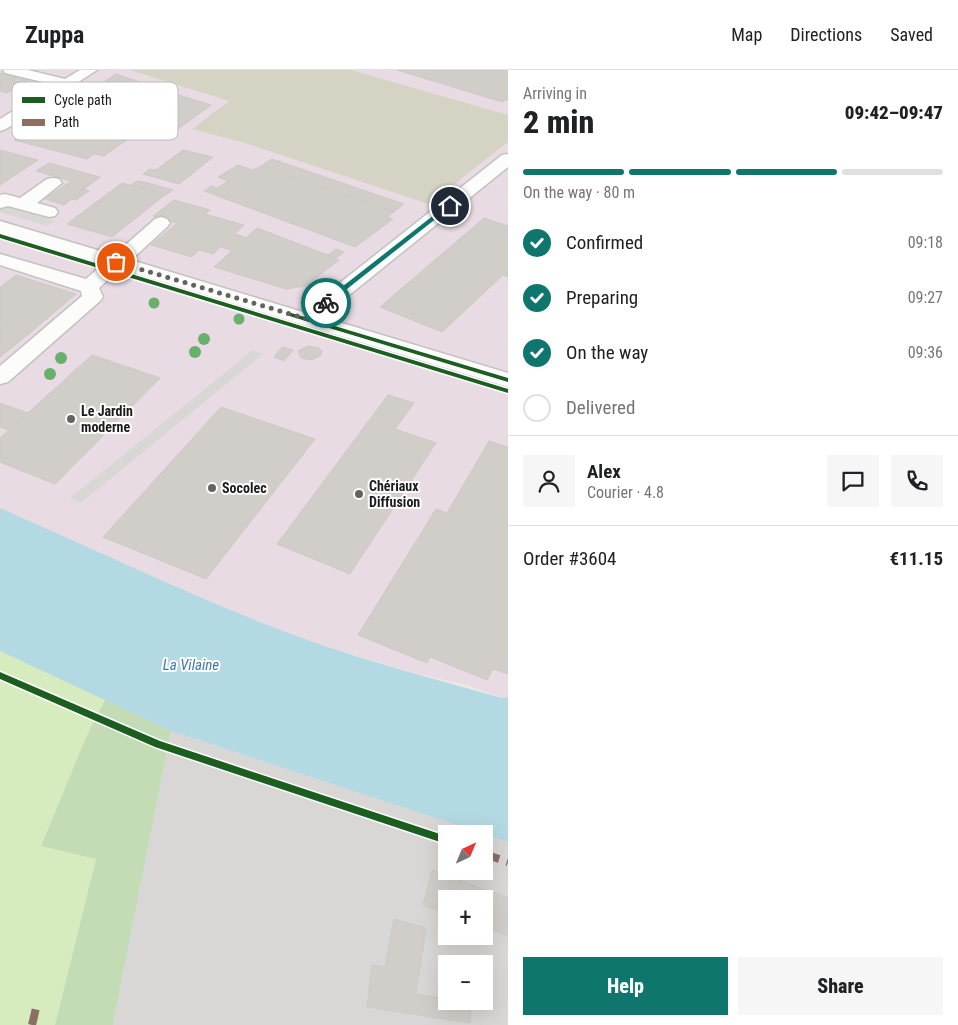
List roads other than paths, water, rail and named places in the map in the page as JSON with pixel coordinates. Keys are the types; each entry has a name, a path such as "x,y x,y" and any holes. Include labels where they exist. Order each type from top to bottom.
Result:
{"street":[{"path":"10,70 60,82"},
{"path":"71,82 90,70"},
{"path":"0,126 12,119"},
{"path":"307,319 508,159"},
{"path":"23,204 53,182"},
{"path":"0,203 5,199 49,212"},
{"path":"89,287 161,223"},
{"path":"0,227 508,380"},
{"path":"1,260 32,236"},
{"path":"1,260 89,287"},
{"path":"0,377 93,297 89,287"}],"water":[{"name":"La Vilaine","path":"0,508 200,597 296,636 413,673 502,698 508,697 508,842 493,837 493,825 456,825 171,731 0,651"}],"place":[{"name":"Le Jardin moderne","path":"71,419"},
{"name":"Socolec","path":"212,488"},
{"name":"Chériaux Diffusion","path":"359,494"}]}
